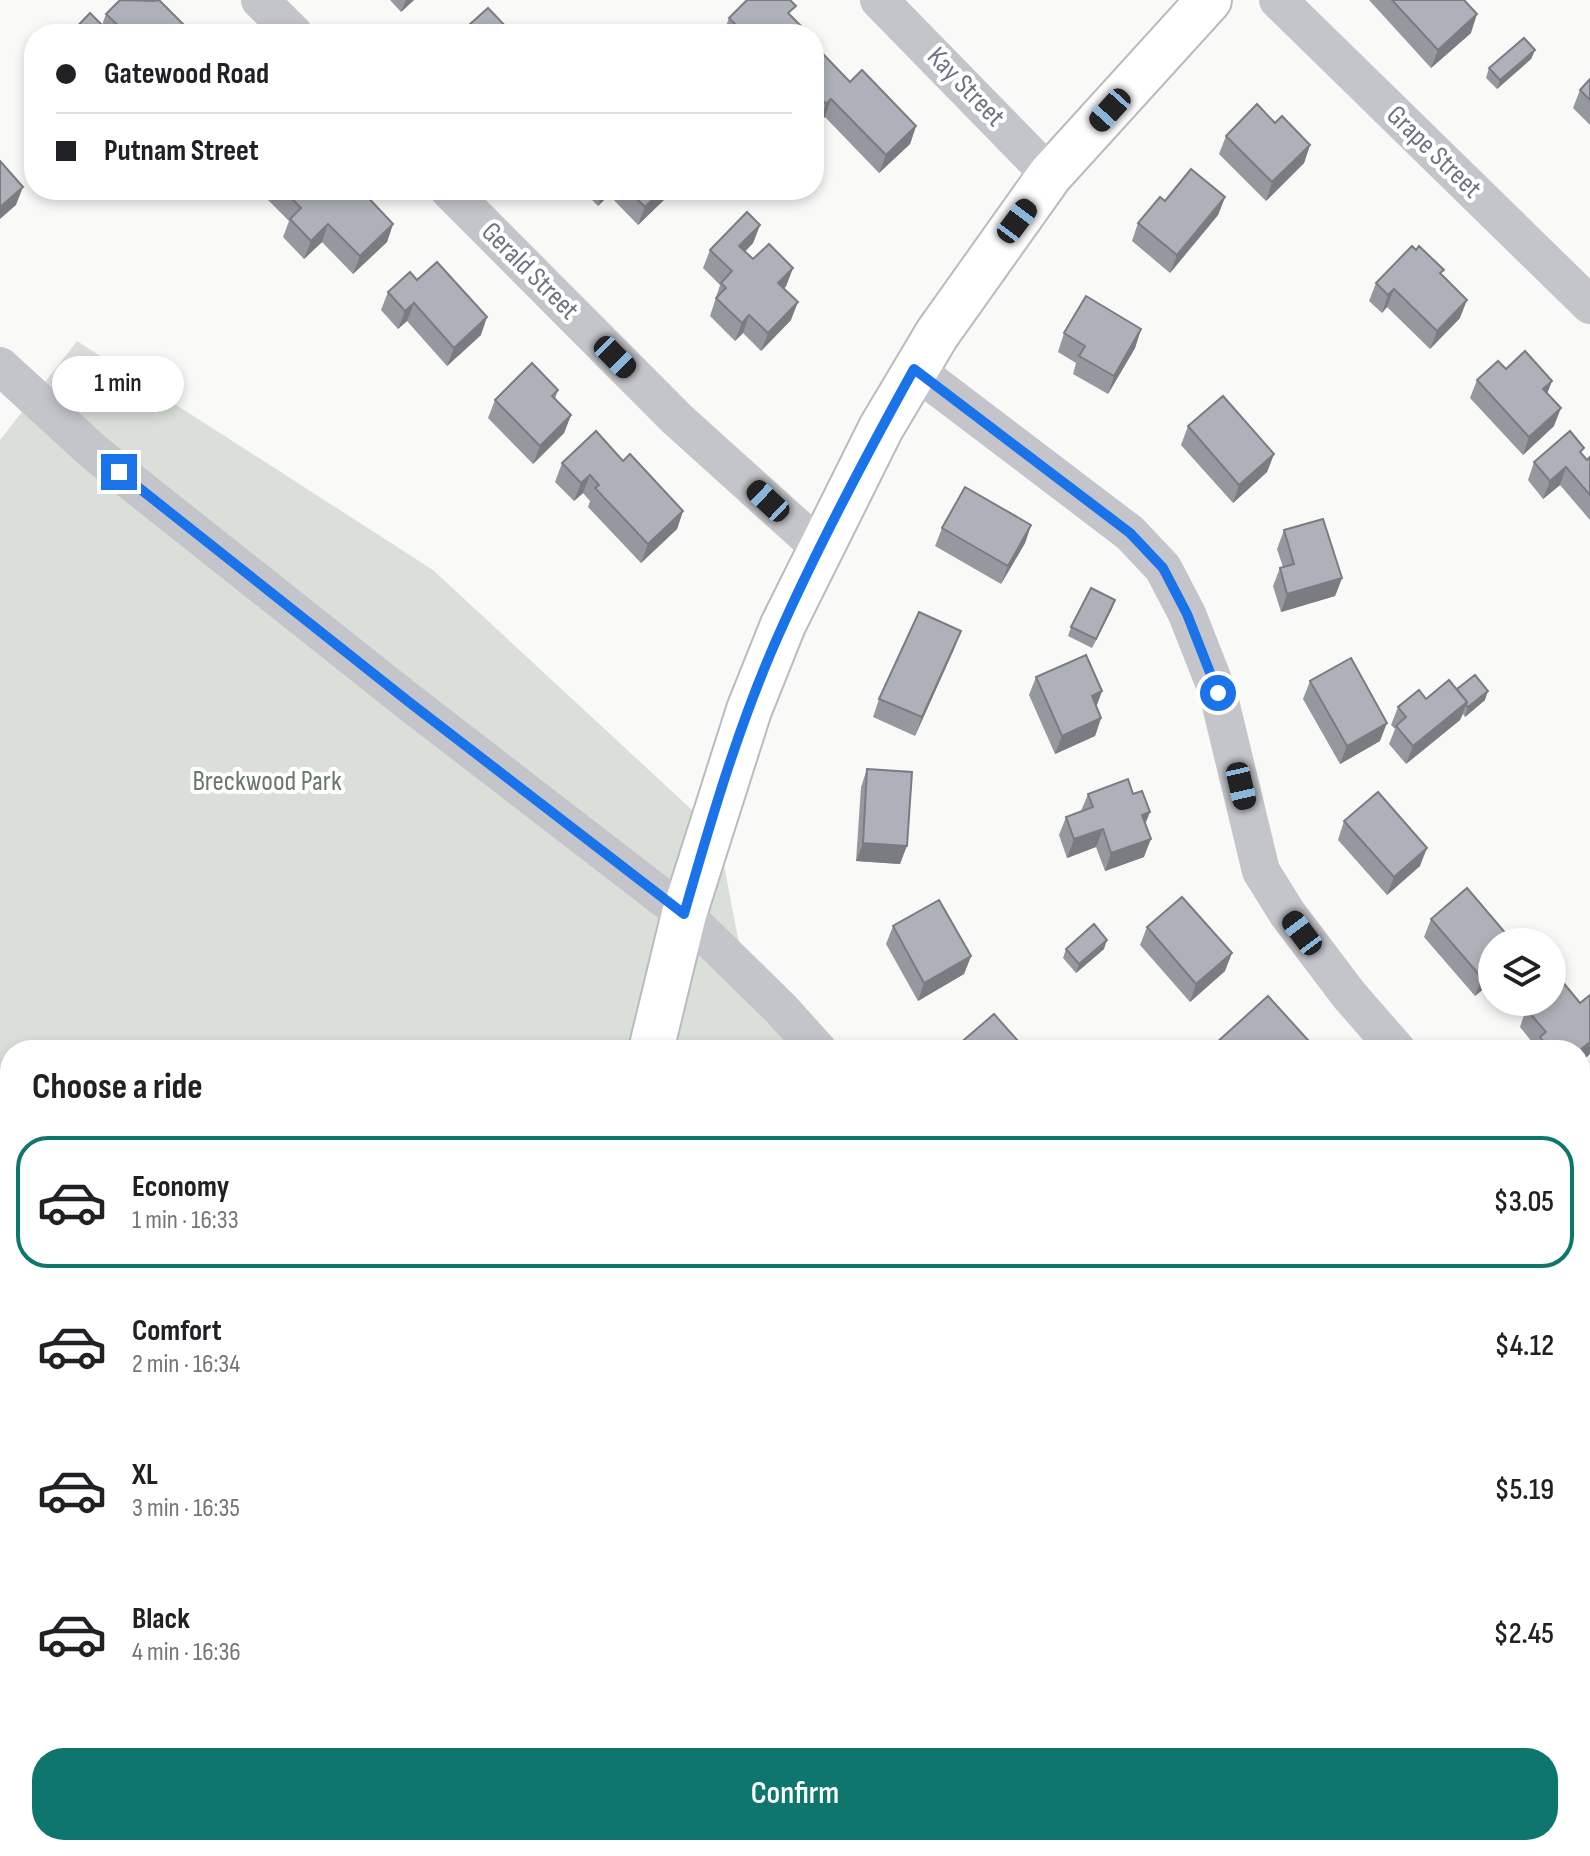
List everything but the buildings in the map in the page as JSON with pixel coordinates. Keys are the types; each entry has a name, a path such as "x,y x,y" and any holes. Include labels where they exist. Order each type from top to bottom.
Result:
{"main road":[{"path":"653,1040 684,914 749,710 783,625 881,428 914,369 1050,175 1209,0"}],"street":[{"path":"260,0 284,24"},
{"name":"Kay Street","path":"879,0 1050,175"},
{"name":"Grape Street","path":"1278,0 1588,298"},
{"name":"Gerald Street","path":"459,200 677,419 821,549"},
{"path":"0,366 95,453 409,702 684,914 800,1040"},
{"path":"914,369 1130,533 1163,568 1187,614 1218,693 1261,871 1287,913 1349,995 1388,1040"}],"green space":[{"name":"Breckwood Park","path":"77,341 433,570 718,834 742,959 811,1040 0,1040 0,440"}],"route":[{"path":"119,472 409,702 684,914 716,806 783,625 881,428 914,369 1130,533 1163,568 1187,614 1218,693"}]}
